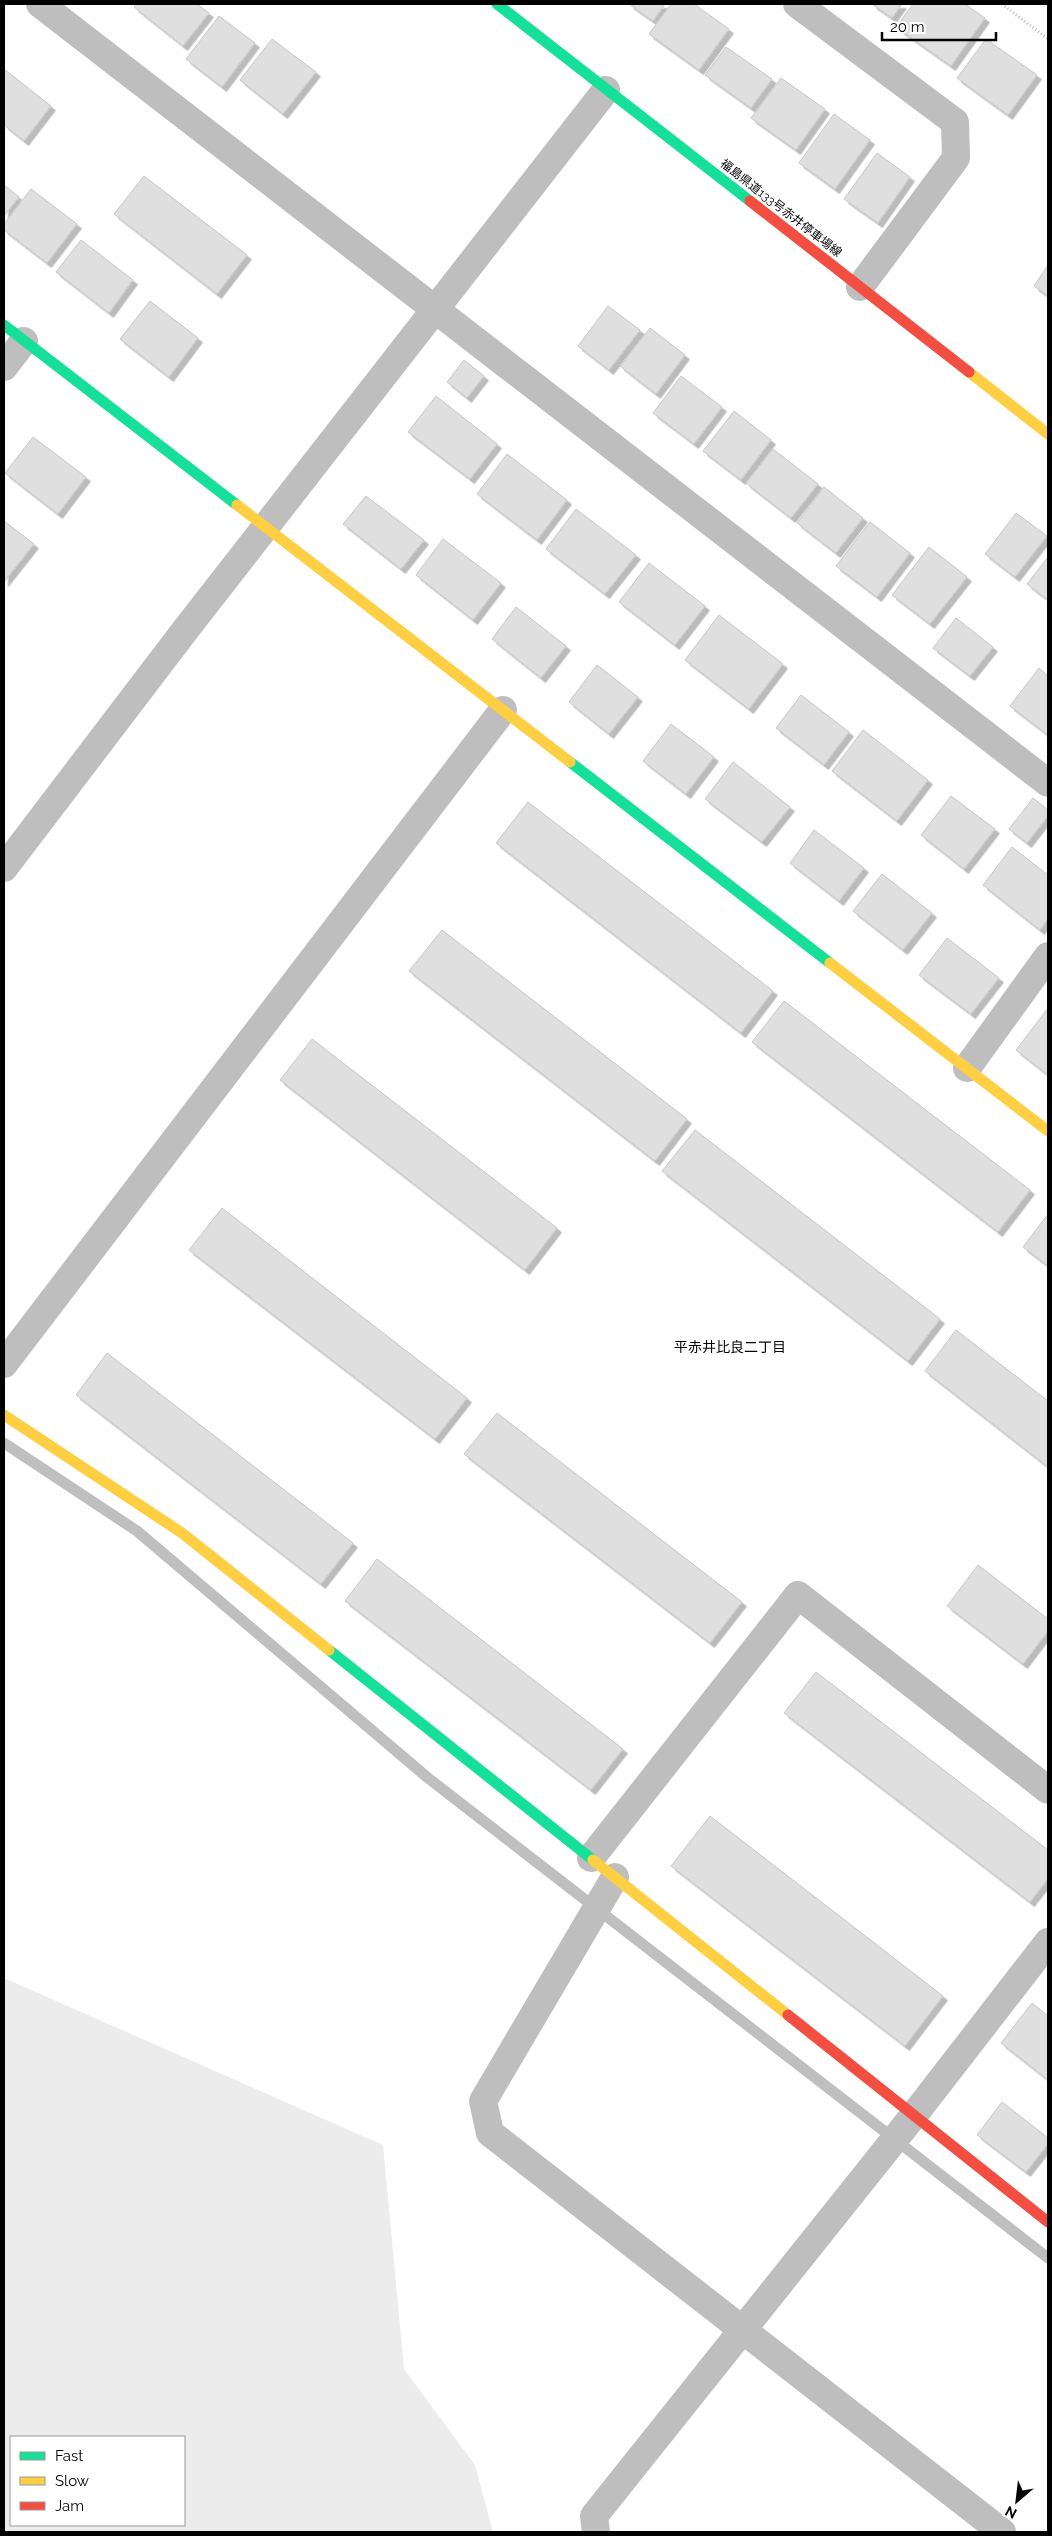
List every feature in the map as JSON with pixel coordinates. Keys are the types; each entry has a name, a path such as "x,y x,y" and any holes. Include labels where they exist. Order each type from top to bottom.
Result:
{"street":[{"path":"40,4 1048,783"},
{"name":"福島県道133号赤井停車場線","path":"497,4 1048,434"},
{"path":"797,4 955,122 956,158 860,287"},
{"path":"4,868 606,90"},
{"path":"4,367 14,333 1048,1131"},
{"path":"4,1364 502,710"},
{"path":"967,1068 1048,956"},
{"path":"4,1415 182,1533 591,1858 901,2132 1048,2222"},
{"path":"591,1858 798,1595 1048,1790"},
{"path":"615,1878 483,2101 490,2133 1002,2532"},
{"path":"596,2532 594,2516 901,2132 1048,1942"}],"path":[{"path":"1002,4 1048,39"}],"shaded area":[{"path":"4,1978 383,2145 404,2369 475,2465 493,2532 4,2532"}],"building":[{"path":"136,4 197,4 209,13 183,46 134,7"},
{"path":"629,4 665,4 653,21"},
{"path":"671,4 694,4 729,29 699,70 649,34"},
{"path":"872,4 902,4 892,18"},
{"path":"913,4 965,4 985,18 951,66 896,27"},
{"path":"219,16 255,43 222,87 186,59"},
{"path":"272,39 316,72 283,114 240,80"},
{"path":"986,39 1037,75 1008,115 957,78"},
{"path":"726,47 772,79 751,108 705,75"},
{"path":"4,69 51,106 24,141 4,125"},
{"path":"781,78 825,109 796,150 751,118"},
{"path":"834,114 870,140 835,189 799,163"},
{"path":"877,153 910,177 878,223 844,199"},
{"path":"144,176 247,255 217,294 114,214"},
{"path":"4,185 19,197 4,216"},
{"path":"31,189 77,224 47,263 4,230 4,224"},
{"path":"81,240 133,280 109,313 56,272"},
{"path":"1048,265 1048,296 1034,286"},
{"path":"150,301 198,338 169,377 120,339"},
{"path":"608,306 640,330 609,370 578,346"},
{"path":"650,328 685,355 656,394 620,366"},
{"path":"464,360 484,376 467,398 447,382"},
{"path":"681,376 722,407 694,444 653,413"},
{"path":"436,396 497,444 470,479 408,432"},
{"path":"734,411 771,440 741,480 703,451"},
{"path":"33,437 86,477 58,514 5,473"},
{"path":"773,449 818,484 791,518 746,483"},
{"path":"507,454 567,500 537,540 477,494"},
{"path":"824,487 863,518 836,553 797,523"},
{"path":"366,496 424,540 401,569 343,524"},
{"path":"576,509 636,555 605,594 546,549"},
{"path":"1016,513 1047,536 1015,577 985,554"},
{"path":"4,521 34,544 4,582"},
{"path":"870,522 910,553 877,597 836,566"},
{"path":"443,539 501,583 473,620 416,575"},
{"path":"929,547 967,577 930,624 892,595"},
{"path":"1048,557 1048,600 1027,584"},
{"path":"649,563 705,606 675,645 619,602"},
{"path":"516,607 566,646 541,678 492,639"},
{"path":"719,615 783,664 749,709 685,660"},
{"path":"956,618 993,647 970,676 933,648"},
{"path":"597,665 638,697 609,734 569,702"},
{"path":"1039,668 1048,676 1048,735 1010,706"},
{"path":"801,695 849,732 824,765 776,728"},
{"path":"671,724 714,757 686,794 643,761"},
{"path":"863,730 928,780 897,821 832,771"},
{"path":"733,762 790,807 762,842 705,799"},
{"path":"951,796 995,829 964,869 921,835"},
{"path":"1033,798 1048,810 1048,816 1027,843 1009,829"},
{"path":"528,802 773,991 741,1033 496,843"},
{"path":"814,830 864,868 839,901 790,863"},
{"path":"1012,847 1048,875 1048,919 1040,930 983,885"},
{"path":"882,874 932,913 903,950 853,911"},
{"path":"442,930 687,1119 655,1161 409,971"},
{"path":"947,938 999,978 971,1014 919,975"},
{"path":"784,1001 1030,1190 998,1232 752,1042"},
{"path":"1048,1008 1048,1075 1016,1050"},
{"path":"312,1039 557,1228 525,1270 280,1080"},
{"path":"695,1130 940,1319 908,1361 662,1171"},
{"path":"222,1208 467,1398 435,1439 189,1250"},
{"path":"1048,1214 1048,1266 1023,1247"},
{"path":"956,1330 1048,1401 1048,1467 925,1371"},
{"path":"107,1353 353,1543 321,1584 76,1395"},
{"path":"497,1413 742,1602 710,1643 464,1454"},
{"path":"377,1559 623,1749 591,1790 345,1601"},
{"path":"978,1565 1048,1619 1048,1631 1023,1664 947,1606"},
{"path":"816,1672 1048,1850 1048,1879 1030,1902 784,1713"},
{"path":"710,1816 943,1996 905,2046 671,1866"},
{"path":"1032,2003 1048,2016 1048,2080 1001,2043"},
{"path":"1002,2102 1048,2138 1048,2144 1026,2172 977,2135"}],"waterway":[{"path":"4,1443 137,1531 428,1778 1048,2258"}],"traffic: fast":[{"path":"497,4 750,201"},
{"path":"4,325 237,505"},
{"path":"570,762 830,963"},
{"path":"329,1650 593,1860"}],"traffic: slow":[{"path":"969,372 1048,434"},
{"path":"237,505 570,762"},
{"path":"830,963 1048,1131"},
{"path":"4,1415 182,1533 329,1650"},
{"path":"593,1860 788,2015"}],"traffic: jam":[{"path":"750,201 969,372"},
{"path":"788,2015 1048,2222"}],"district":[{"name":"平赤井比良二丁目","path":"730,1347"}]}
